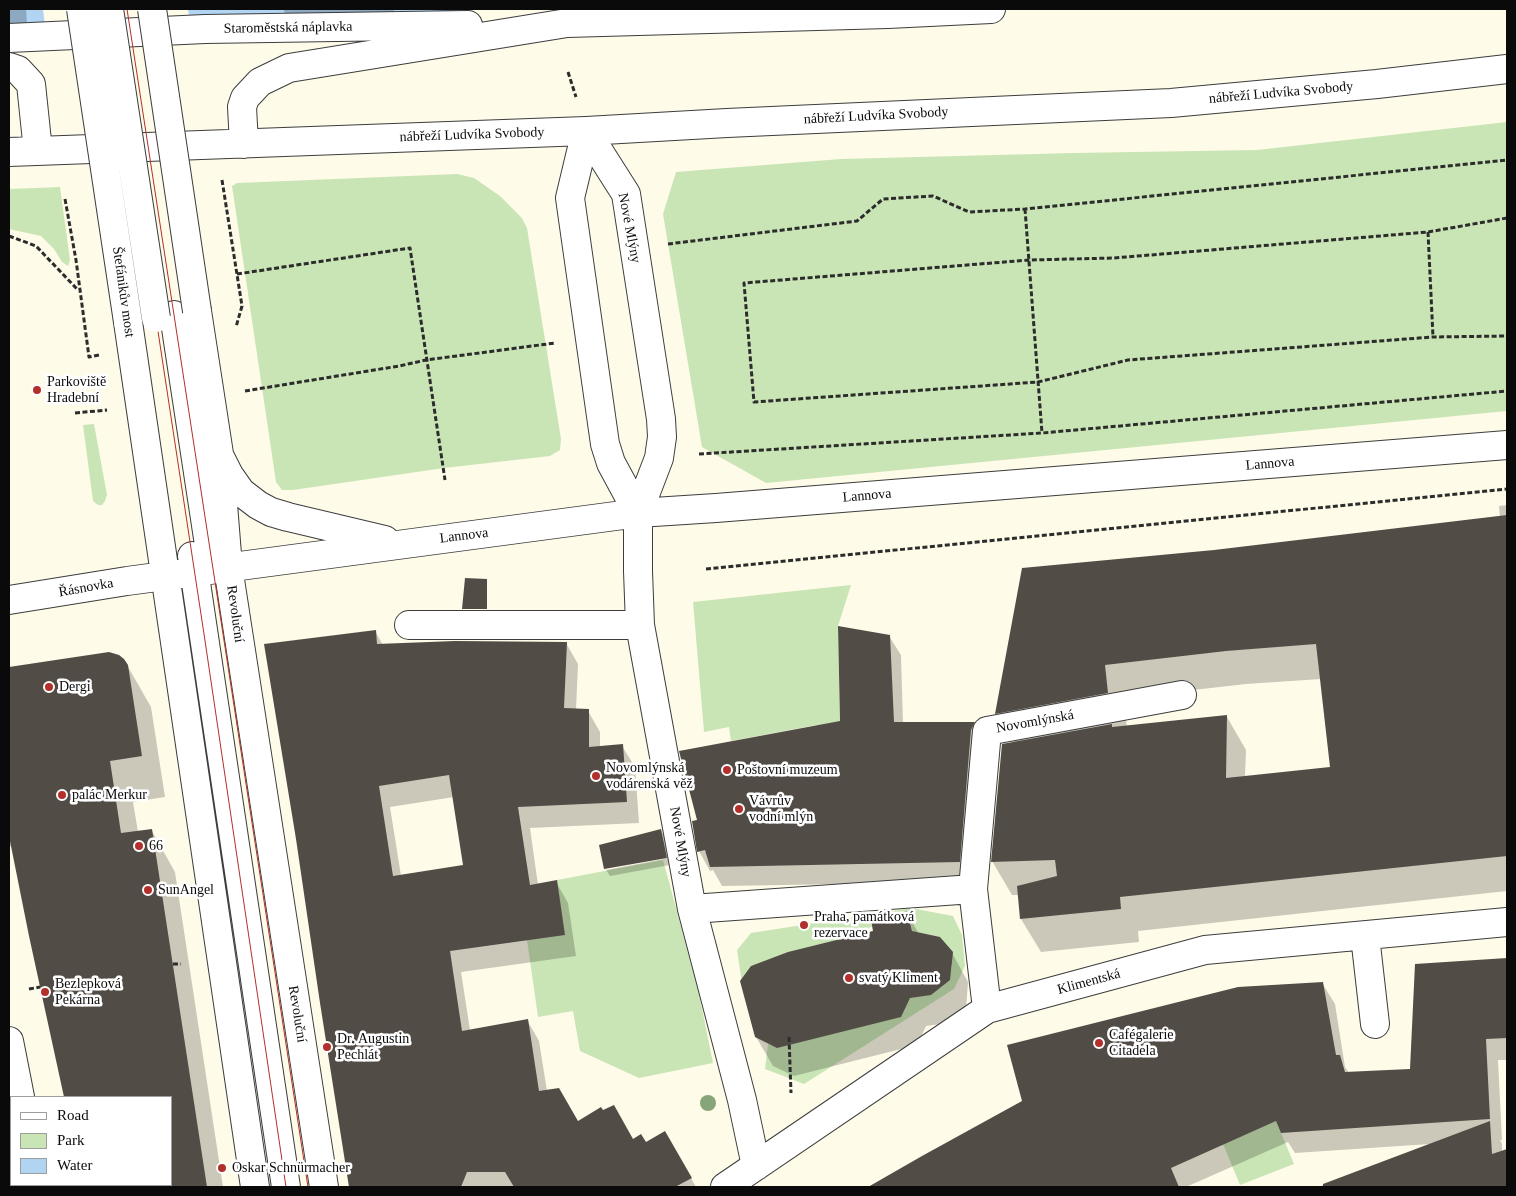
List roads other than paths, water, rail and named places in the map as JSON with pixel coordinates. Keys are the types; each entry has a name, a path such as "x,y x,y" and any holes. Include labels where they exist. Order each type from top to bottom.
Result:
{"street":[{"name":"Štefánikův most","path":"81,9 164,576"},
{"path":"109,9 176,315 219,454 212,570"},
{"path":"127,9 176,315 212,570 286,1187"},
{"path":"152,9 176,315 184,380 308,1187"},
{"path":"244,144 242,107 245,98 260,82 289,68 567,23 991,9"},
{"name":"Staroměstská náplavka","path":"9,38 205,29 567,23"},
{"path":"9,66 18,70 31,84 38,151"},
{"name":"nábřeží Ludvíka Svobody","path":"9,152 586,131 1171,103 1377,84 1507,69"},
{"name":"Nové Mlýny","path":"586,131 570,198 605,444 611,463 638,513"},
{"name":"Nové Mlýny","path":"586,131 626,194 661,419 662,436 659,458 638,513 640,625 692,909 739,1090 756,1166"},
{"path":"184,380 229,475 241,492 258,505 288,517 401,544"},
{"name":"Lannova","path":"212,570 638,513 1507,445"},
{"path":"212,570 164,576 255,1187"},
{"name":"Revoluční","path":"212,570 324,1187"},
{"name":"Řásnovka","path":"9,600 164,576"},
{"path":"409,625 640,625"},
{"name":"Novomlýnská","path":"987,1009 973,889 986,730 1182,695"},
{"path":"692,909 973,889"},
{"name":"Klimentská","path":"724,1187 987,1009 1205,950 1507,922"},
{"path":"1365,936 1375,1024"},
{"path":"9,1047 20,1096"}],"water":[{"path":"9,9 476,9 403,13 9,24"}],"tram line":[{"path":"109,9 286,1187"},
{"path":"127,9 308,1187"}],"place":[{"name":"Parkoviště Hradební","path":"37,390"},
{"name":"Dergi","path":"49,687"},
{"name":"Poštovní muzeum","path":"727,770"},
{"name":"Novomlýnská vodárenská věž","path":"596,776"},
{"name":"palác Merkur","path":"62,795"},
{"name":"Vávrův vodní mlýn","path":"739,809"},
{"name":"66","path":"139,846"},
{"name":"SunAngel","path":"148,890"},
{"name":"Praha, památková rezervace","path":"804,925"},
{"name":"svatý Kliment","path":"849,978"},
{"name":"Bezlepková Pekárna","path":"45,992"},
{"name":"Cafégalerie Citadela","path":"1099,1043"},
{"name":"Dr. Augustin Pechlát","path":"327,1047"},
{"name":"Oskar Schnürmacher","path":"222,1168"}]}
